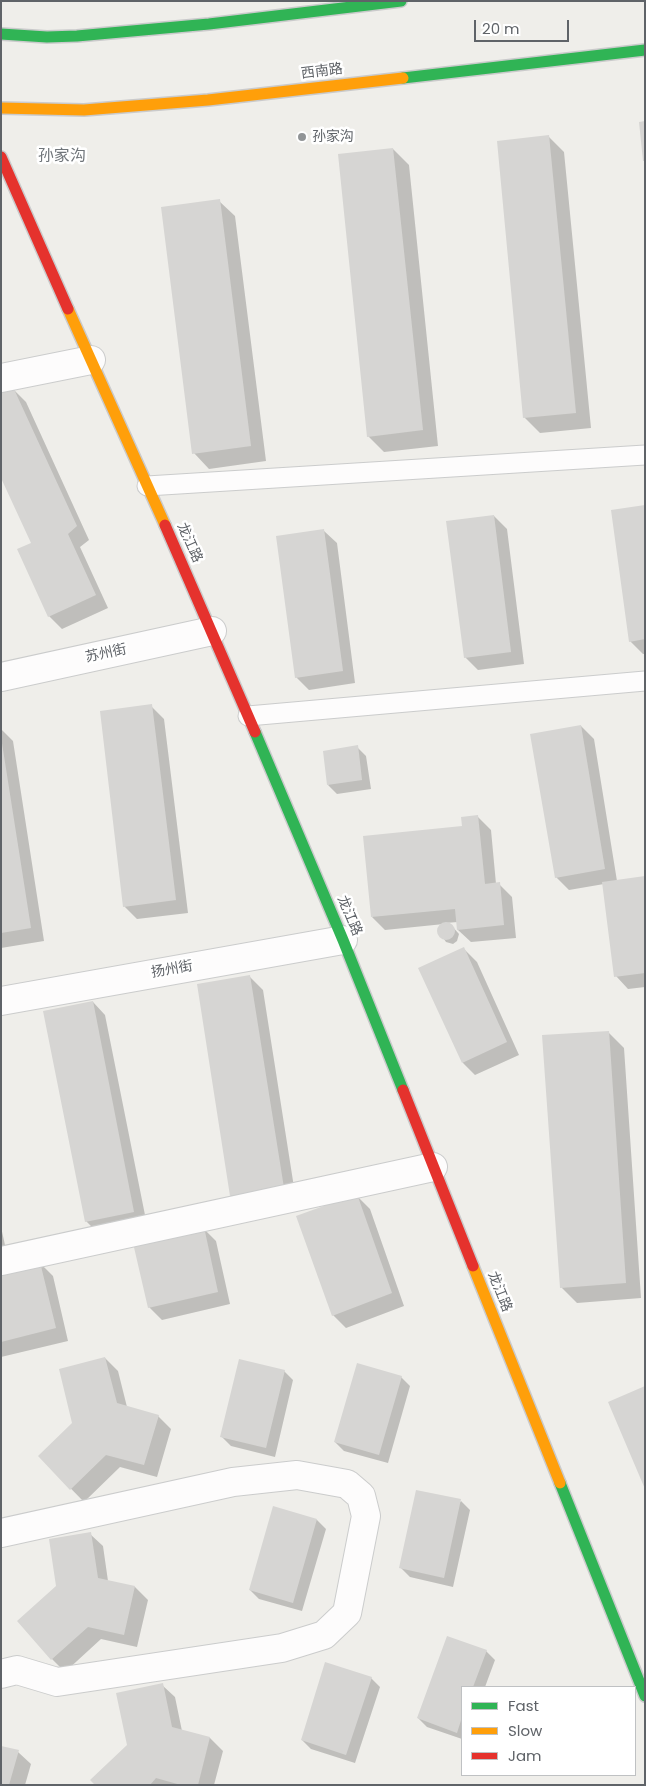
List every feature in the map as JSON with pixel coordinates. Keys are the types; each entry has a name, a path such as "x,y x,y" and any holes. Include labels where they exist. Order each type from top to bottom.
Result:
{"street":[{"path":"1,34 47,37 77,36 209,24 401,1"},
{"name":"西南路","path":"1,108 84,110 208,100 645,50"},
{"name":"龙江路","path":"1,157 212,631 343,940 645,1696"},
{"path":"1,378 91,360"},
{"name":"苏州街","path":"1,677 212,631"},
{"name":"扬州街","path":"1,1001 343,940"},
{"path":"1,1261 433,1167"},
{"path":"1,1533 233,1482 297,1475 347,1484 361,1496 366,1516 347,1613 324,1635 282,1648 57,1682 18,1670 1,1674"}],"lane":[{"path":"147,486 645,455"},
{"path":"248,716 645,681"}],"building":[{"path":"645,121 645,161 643,161 639,122"},
{"path":"549,135 576,413 523,418 497,141"},
{"path":"393,148 423,430 367,437 338,154"},
{"path":"220,199 251,446 192,454 161,207"},
{"path":"13,387 77,526 68,534 96,595 48,617 17,549 31,543 1,478 1,393"},
{"path":"645,505 645,639 629,642 611,510"},
{"path":"494,515 511,652 464,658 446,521"},
{"path":"324,529 343,671 295,678 276,536"},
{"path":"152,704 176,900 123,907 100,711"},
{"path":"581,725 605,869 555,878 530,734"},
{"path":"1,737 31,928 1,933"},
{"path":"358,745 362,780 327,785 323,751"},
{"path":"478,815 485,884 500,882 504,925 457,930 455,909 371,917 363,836 462,826 461,817"},
{"path":"645,876 645,973 614,977 602,882"},
{"path":"446,922 452,925 455,931 452,937 446,940 440,937 437,931 440,925"},
{"path":"464,947 507,1042 462,1063 418,968"},
{"path":"250,975 284,1188 230,1196 197,984"},
{"path":"93,1001 134,1212 85,1222 43,1011"},
{"path":"609,1031 626,1283 560,1288 542,1035"},
{"path":"357,1194 392,1293 332,1316 296,1216"},
{"path":"204,1227 218,1292 148,1308 133,1243"},
{"path":"40,1262 56,1328 1,1342 1,1271"},
{"path":"105,1357 117,1403 159,1415 144,1465 106,1455 70,1490 38,1456 72,1423 59,1369"},
{"path":"239,1359 285,1370 266,1448 220,1437"},
{"path":"357,1363 402,1376 379,1455 334,1442"},
{"path":"645,1386 645,1489 608,1402"},
{"path":"416,1490 461,1499 444,1578 399,1568"},
{"path":"273,1506 317,1519 293,1603 249,1590"},
{"path":"91,1532 98,1578 135,1586 124,1635 88,1627 51,1660 17,1621 56,1586 49,1539"},
{"path":"447,1636 487,1650 473,1686 461,1686 461,1720 457,1733 417,1718"},
{"path":"325,1662 372,1677 346,1755 301,1740"},
{"path":"163,1683 172,1727 210,1737 198,1785 181,1785 156,1778 150,1785 95,1785 90,1780 127,1745 116,1693"},
{"path":"1,1746 19,1750 9,1785 1,1785"}],"traffic: fast":[{"path":"1,34 47,37 77,36 209,24 401,1"},
{"path":"403,78 645,50"},
{"path":"255,732 343,940 403,1090"},
{"path":"560,1483 645,1696"}],"traffic: slow":[{"path":"1,108 84,110 208,100 403,78"},
{"path":"68,309 165,525"},
{"path":"473,1266 560,1483"}],"traffic: jam":[{"path":"1,157 68,309"},
{"path":"165,525 255,732"},
{"path":"403,1090 473,1266"}],"place":[{"name":"孙家沟","path":"302,137"}],"district":[{"name":"孙家沟","path":"62,157"}]}
